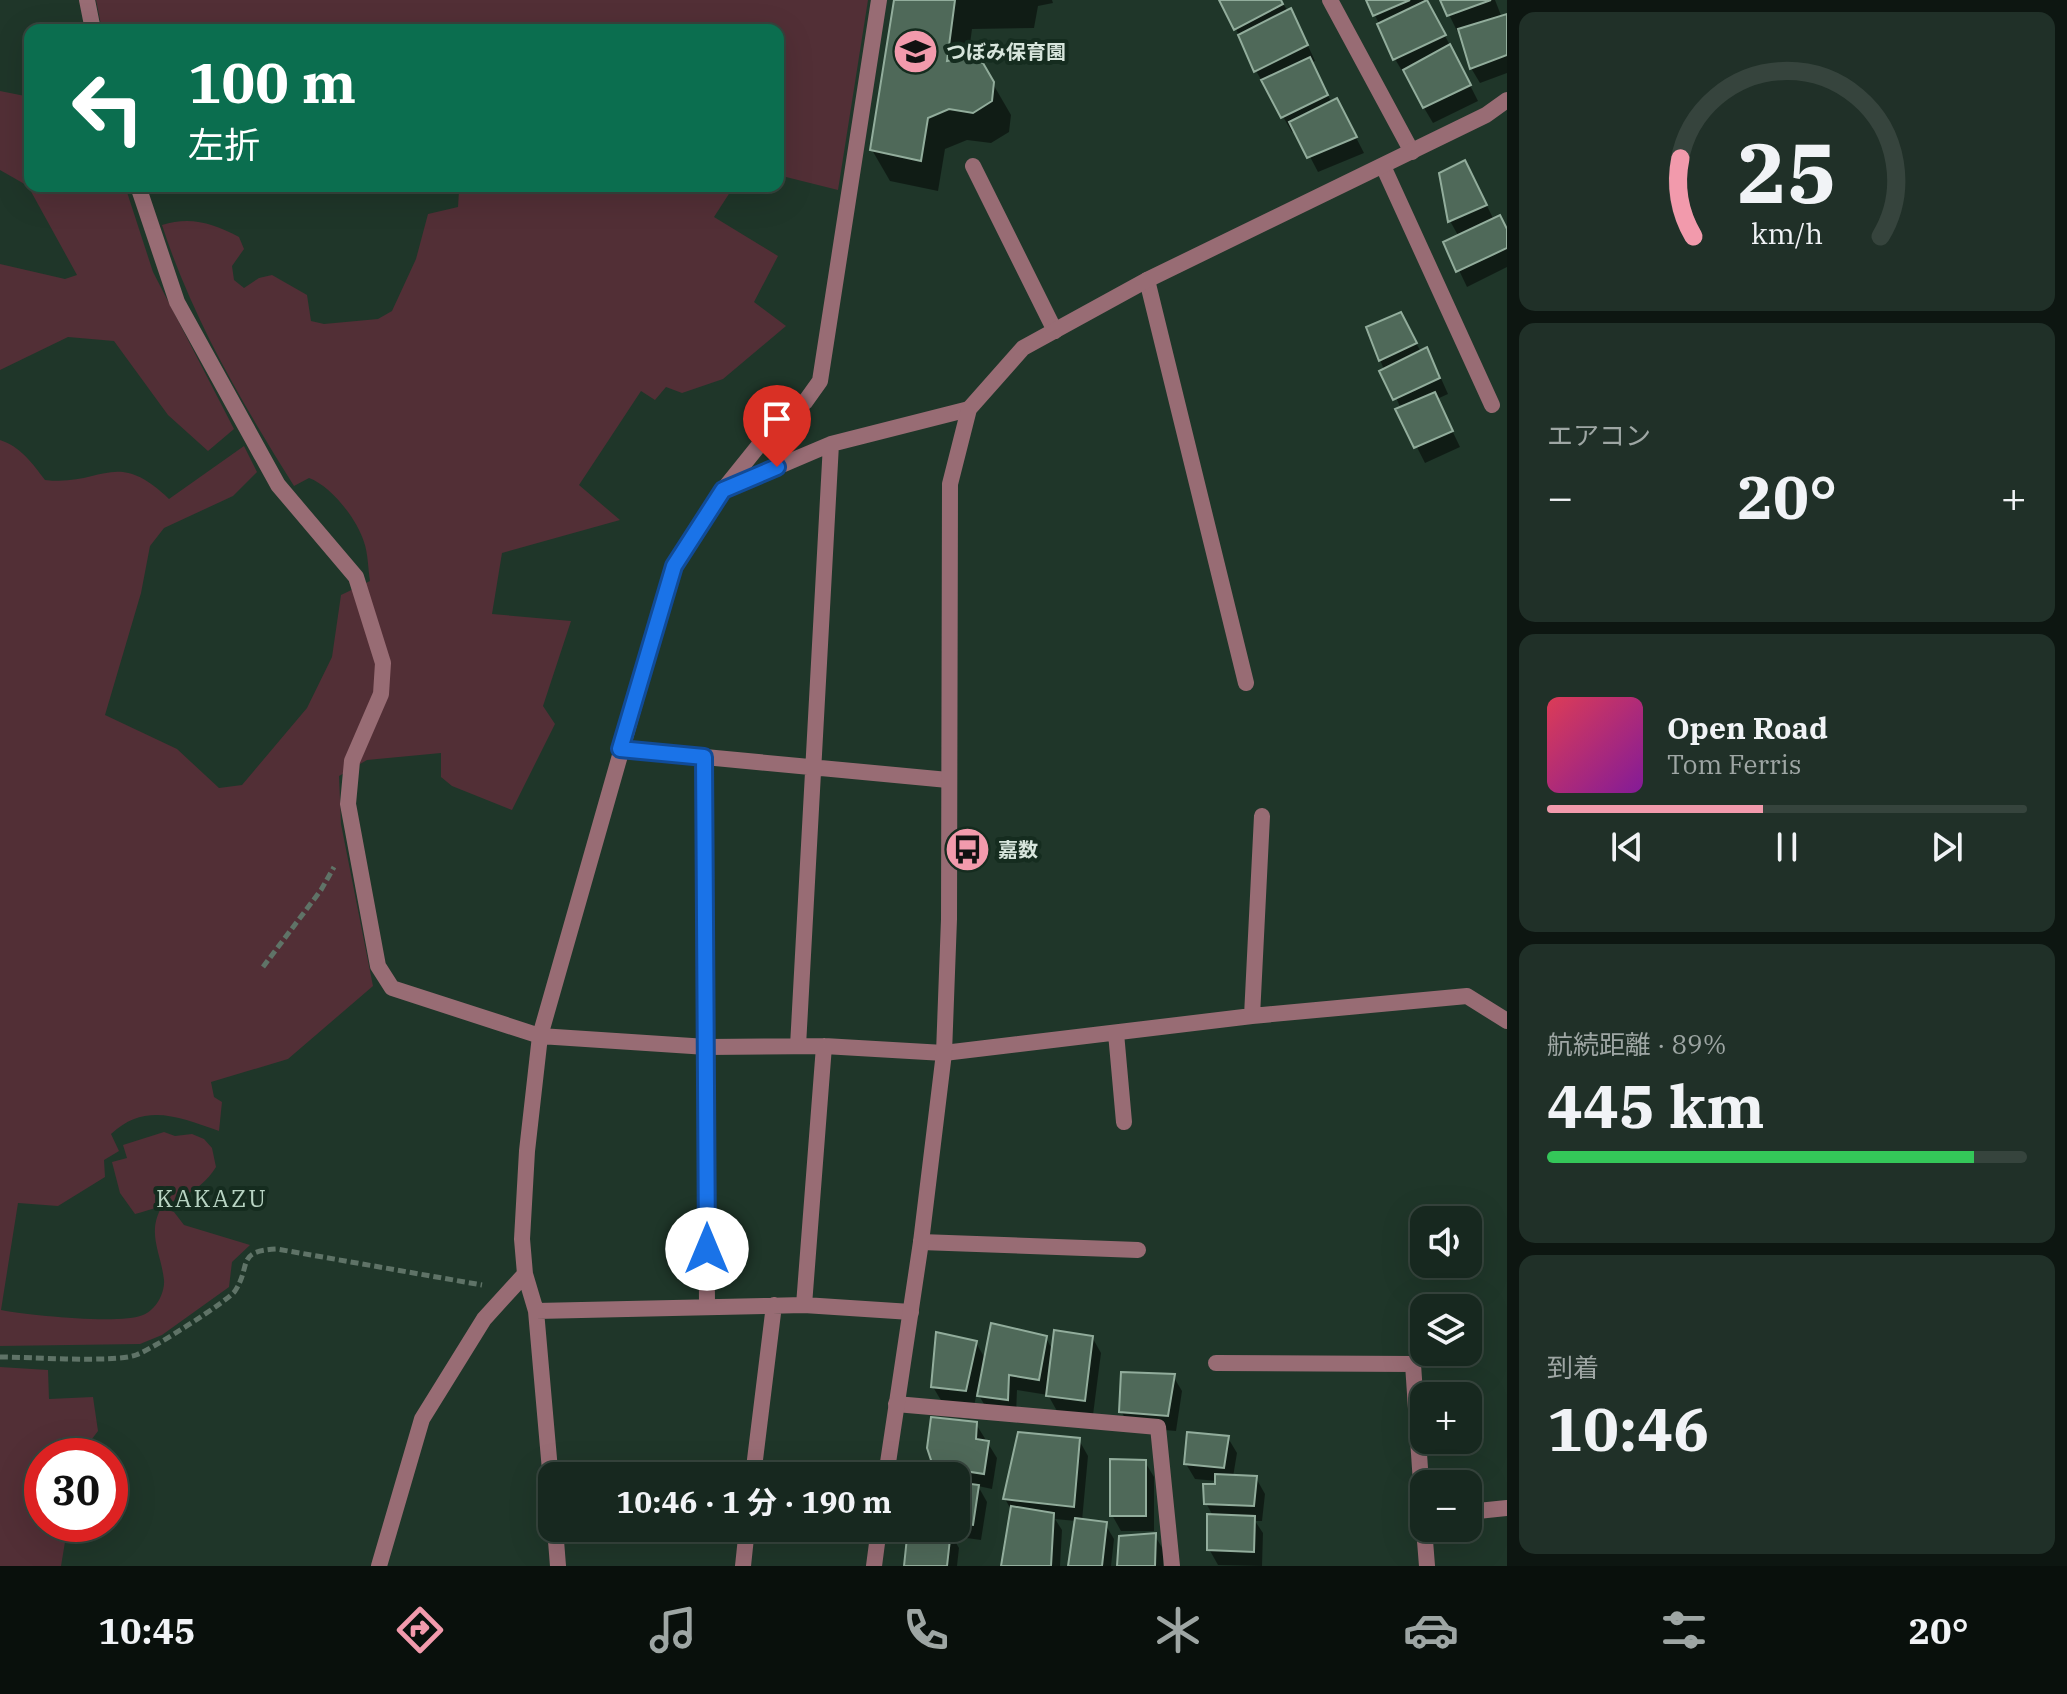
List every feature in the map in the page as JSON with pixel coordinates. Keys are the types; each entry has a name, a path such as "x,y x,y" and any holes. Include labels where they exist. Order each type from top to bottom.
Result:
{"street":[{"path":"87,0 92,24"},
{"path":"549,1462 536,1311 525,1274 522,1239 527,1151 540,1036 674,566 723,490 760,444 805,402 820,381 879,0"},
{"path":"1330,0 1412,152"},
{"path":"888,1462 921,1242 944,1053 949,919 950,484 969,409 1023,348 1147,280 1412,152 1507,100"},
{"path":"973,166 1055,331"},
{"path":"1383,166 1492,405"},
{"path":"140,192 177,302 278,485 356,577 383,663 381,694 352,761 348,804 378,966 392,988 540,1036 707,1047 824,1046 944,1053 1252,1016 1467,996 1507,1021"},
{"path":"1147,280 1246,683"},
{"path":"723,490 831,444 969,409"},
{"path":"798,1046 831,444"},
{"path":"620,749 948,780"},
{"path":"704,757 707,1307"},
{"path":"1252,1016 1262,816"},
{"path":"1116,1033 1124,1122"},
{"path":"804,1305 824,1046"},
{"path":"921,1242 1138,1250"},
{"path":"379,1566 422,1419 484,1319 525,1274"},
{"path":"755,1462 774,1305"},
{"path":"536,1311 804,1305 911,1312"},
{"path":"1216,1363 1413,1364 1421,1470"},
{"path":"896,1404 1158,1427 1172,1566"},
{"path":"1482,1511 1507,1508"},
{"path":"556,1542 558,1566"},
{"path":"743,1566 746,1542"},
{"path":"874,1566 877,1542"},
{"path":"1425,1542 1427,1566"}],"path":[{"path":"263,967 321,890 353,829"},
{"path":"0,1357 134,1356 156,1345 235,1291 243,1263 252,1253 262,1250 277,1249 510,1290"}],"shaded area":[{"path":"96,0 868,0 838,190 784,176 784,24 101,24"},
{"path":"0,91 24,96 24,184 0,170"},
{"path":"31,192 127,192 153,272 234,429 208,451 168,415 114,341 68,337 0,370 0,264 65,279 77,275"},
{"path":"459,192 730,192 714,217 778,256 754,302 786,326 723,379 682,393 666,387 655,400 641,391 579,485 620,520 502,553 492,614 571,621 543,706 555,724 512,810 452,786 441,777 441,753 367,760 339,776 341,824 373,986 288,1059 211,1082 214,1097 222,1102 219,1131 176,1117 150,1115 137,1118 111,1134 119,1151 104,1160 105,1177 58,1206 18,1203 1,1310 95,1319 131,1318 148,1313 159,1300 164,1285 155,1235 161,1208 174,1212 184,1225 250,1245 232,1262 229,1287 162,1335 140,1344 0,1346 0,440 20,451 45,480 64,481 121,472 135,475 151,484 169,499 244,446 257,472 233,496 164,528 150,546 141,593 105,715 177,749 219,788 242,785 307,708 332,657 341,595 370,581 367,556 356,523 326,488 309,478 294,486 203,327 162,225 182,221 201,222 239,237 244,249 232,266 234,280 244,288 259,278 272,275 307,295 311,321 324,324 378,319 392,311 416,259 428,214 458,207"},
{"path":"164,1132 175,1136 192,1134 204,1139 212,1148 216,1167 191,1192 135,1214 120,1193 112,1162 127,1158 123,1145"},
{"path":"0,1367 48,1370 49,1399 93,1397 98,1431 93,1438 24,1438 24,1542 65,1542 61,1566 0,1566"}],"building":[{"path":"894,0 955,0 947,61 968,57 983,63 994,82 992,101 973,113 949,109 928,118 921,161 870,150"},
{"path":"1219,0 1281,0 1283,4 1234,30"},
{"path":"1366,0 1410,0 1373,16"},
{"path":"1427,0 1446,35 1393,60 1377,24"},
{"path":"1440,0 1491,0 1447,16"},
{"path":"1291,8 1308,45 1254,72 1238,35"},
{"path":"1507,14 1507,55 1470,69 1458,29"},
{"path":"1450,44 1471,85 1423,108 1403,70"},
{"path":"1310,57 1328,95 1281,118 1261,80"},
{"path":"1337,98 1357,137 1307,158 1289,122"},
{"path":"1465,160 1487,205 1448,222 1439,173"},
{"path":"1500,215 1507,229 1507,248 1456,272 1443,242"},
{"path":"1401,312 1417,343 1379,361 1366,327"},
{"path":"1427,347 1440,378 1393,400 1379,371"},
{"path":"1435,392 1453,431 1414,448 1395,409"},
{"path":"991,1323 1047,1336 1039,1380 1009,1375 1008,1400 977,1396"},
{"path":"1054,1330 1093,1336 1085,1401 1046,1396"},
{"path":"936,1332 977,1341 966,1391 931,1387"},
{"path":"1121,1372 1175,1374 1168,1416 1119,1412"},
{"path":"931,1417 977,1422 976,1439 989,1441 984,1474 970,1472 970,1462 932,1462 927,1448"},
{"path":"1018,1432 1080,1438 1074,1507 1003,1499"},
{"path":"1187,1432 1229,1436 1224,1468 1184,1464"},
{"path":"1110,1459 1146,1460 1146,1516 1110,1516"},
{"path":"1215,1474 1257,1476 1254,1506 1204,1504 1203,1484 1215,1484"},
{"path":"970,1484 979,1485 973,1525 970,1525"},
{"path":"1011,1506 1054,1513 1051,1566 1001,1566"},
{"path":"1207,1514 1255,1516 1254,1552 1207,1550"},
{"path":"1075,1518 1107,1522 1102,1566 1068,1566"},
{"path":"1156,1533 1155,1566 1117,1566 1119,1536"},
{"path":"907,1542 950,1542 947,1566 904,1566"}],"place":[{"name":"つぼみ保育園","path":"915,52"},
{"name":"嘉数","path":"967,850"}],"district":[{"name":"KAKAZU","path":"212,1199"}],"route":[{"path":"707,1249 704,757 620,749 674,566 723,490 777,467"}]}
